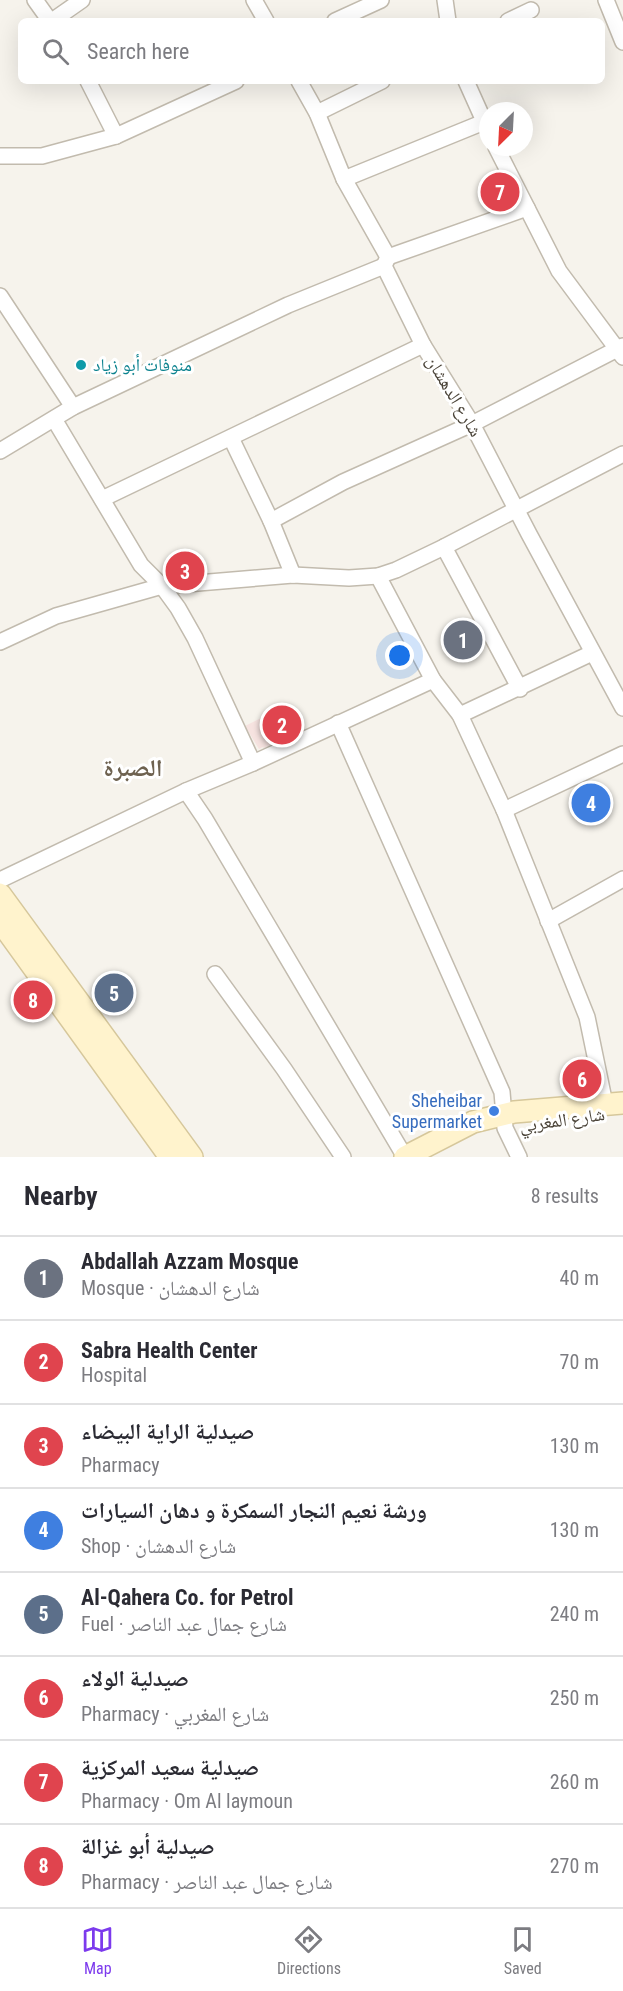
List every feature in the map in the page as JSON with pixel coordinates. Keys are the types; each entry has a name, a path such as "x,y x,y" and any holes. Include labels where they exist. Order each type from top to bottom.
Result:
{"main road":[{"path":"0,894 192,1157"},
{"path":"0,921 170,1157"},
{"name":"شارع المغربي","path":"405,1157 473,1122 504,1121 617,1107"},
{"name":"شارع المغربي","path":"436,1157 504,1121"}],"street":[{"path":"35,0 49,18"},
{"path":"55,18 82,0"},
{"path":"254,0 264,18"},
{"path":"342,18 381,0"},
{"path":"445,0 448,18"},
{"path":"606,0 623,42"},
{"path":"514,18 531,10"},
{"path":"90,84 116,136"},
{"path":"0,156 42,156 116,136 229,84"},
{"name":"شارع الدهشان","path":"301,84 317,113 344,179 386,262 423,345 472,424 623,708"},
{"path":"317,113 376,84"},
{"path":"467,84 479,110"},
{"path":"344,179 479,129"},
{"path":"271,521 343,482 472,424 621,351 559,271 501,156"},
{"path":"0,451 73,407 288,305 386,262 527,208"},
{"path":"0,296 73,407"},
{"path":"102,499 423,345"},
{"path":"54,419 141,565 162,586 178,608 195,638 253,763"},
{"path":"231,438 271,521 293,576"},
{"path":"0,642 56,616 162,586 293,576 349,578 378,576 444,547 623,454"},
{"path":"444,547 520,689"},
{"path":"378,576 433,680 460,715 504,810 587,1017 617,1107"},
{"path":"460,715 520,689 592,653"},
{"path":"608,682 623,674"},
{"path":"0,880 186,790 253,763 433,680"},
{"path":"338,723 502,1092 504,1121 519,1157"},
{"path":"504,810 623,754"},
{"path":"186,790 218,839 405,1157"},
{"path":"548,921 623,879"},
{"path":"215,974 284,1069 343,1157"}],"shaded area":[{"path":"265,716 271,731 274,730 277,733 280,727 285,738 259,749 245,726"}],"place":[{"name":"صيدلية سعيد المركزية","path":"500,192"},
{"name":"منوفات أبو زياد","path":"81,365"},
{"name":"صيدلية الراية البيضاء","path":"185,571"},
{"name":"Abdallah Azzam Mosque","path":"463,640"},
{"name":"Sabra Health Center","path":"282,725"},
{"name":"ورشة نعيم النجار السمكرة و دهان السيارات","path":"591,803"},
{"name":"Al-Qahera Co. for Petrol","path":"114,993"},
{"name":"صيدلية أبو غزالة","path":"33,1000"},
{"name":"صيدلية الولاء","path":"582,1079"},
{"name":"Sheheibar Supermarket","path":"494,1111"}],"district":[{"name":"الصبرة","path":"133,768"}]}
